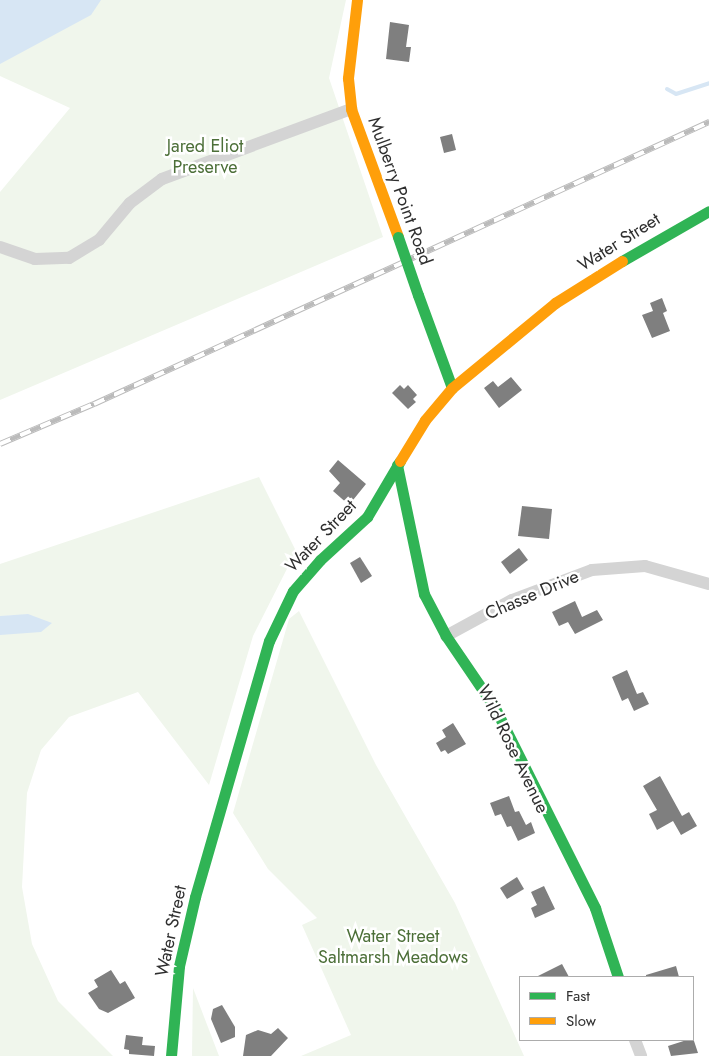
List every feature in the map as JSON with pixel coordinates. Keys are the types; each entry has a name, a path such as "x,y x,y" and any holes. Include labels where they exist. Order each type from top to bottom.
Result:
{"main road":[{"name":"Mulberry Point Road","path":"357,0 351,28 348,78 352,109 452,388"},
{"name":"Water Street","path":"171,1056 179,966 195,897 269,641 293,591 320,560 366,517 425,420 452,388 555,303 672,230 709,211"},
{"name":"Wild Rose Avenue","path":"398,465 419,578 429,605 446,636 495,708 549,821 595,908 618,976"}],"street":[{"path":"0,247 35,259 69,258 99,240 130,203 162,179 352,109"},
{"name":"Chasse Drive","path":"446,636 512,600 592,570 645,566 709,584"},
{"path":"635,1041 641,1056"}],"green space":[{"name":"Jared Eliot Preserve","path":"0,0 346,0 329,78 383,237 0,400 0,192 70,108 0,76"},
{"path":"259,477 296,551 253,636 209,785 138,692 69,717 41,750 27,793 22,887 32,944 58,1001 113,1056 0,1056 0,620 30,615 0,616 0,564"},
{"name":"Water Street Saltmarsh Meadows","path":"299,611 376,765 455,903 524,1056 301,1056 351,1035 302,925 317,918 268,869 233,813 289,619"},
{"path":"193,988 219,1056 192,1056"}],"water":[{"path":"0,0 101,0 91,15 0,64"},
{"path":"28,614 52,623 41,632 0,635 0,616"}],"building":[{"path":"390,22 409,25 406,47 411,47 409,62 386,59"},
{"path":"452,134 456,150 444,153 440,137"},
{"path":"662,298 667,311 663,313 670,331 652,338 642,315 653,311 650,303"},
{"path":"511,377 522,390 499,408 484,388 493,381 498,387"},
{"path":"400,385 404,389 408,385 417,395 413,399 416,402 408,409 392,393"},
{"path":"338,460 366,484 349,505 333,491 340,483 329,471"},
{"path":"522,506 552,509 549,539 518,536"},
{"path":"519,548 528,560 510,574 501,562"},
{"path":"360,557 372,576 361,583 350,563"},
{"path":"575,601 582,617 597,610 603,620 575,634 568,622 559,626 552,612"},
{"path":"627,670 637,694 643,692 649,704 634,711 628,698 622,701 612,677"},
{"path":"453,723 466,744 448,754 445,750 441,752 436,743 446,737 442,730"},
{"path":"660,776 682,816 689,812 697,826 681,835 673,821 657,830 649,814 657,810 643,786"},
{"path":"509,796 515,812 519,811 526,825 531,822 535,833 518,841 511,826 507,827 501,814 495,816 490,803"},
{"path":"517,877 524,889 507,899 500,888"},
{"path":"544,886 555,909 535,918 531,908 537,905 531,892"},
{"path":"562,964 568,976 538,976"},
{"path":"676,966 679,976 646,976"},
{"path":"111,970 120,984 125,981 135,998 108,1013 99,1009 88,993 98,987 94,980"},
{"path":"222,1005 235,1027 235,1037 221,1043 211,1019 213,1009"},
{"path":"278,1028 288,1038 271,1056 243,1056 246,1035 258,1030 271,1034"},
{"path":"126,1035 143,1037 142,1045 155,1046 154,1056 129,1054 129,1050 124,1049"},
{"path":"684,1041 694,1041 698,1053 671,1056 668,1046"}],"waterway":[{"path":"667,89 676,94 709,83"}],"railway":[{"path":"0,444 94,404 709,122"}],"traffic: fast":[{"path":"622,261 709,211"},
{"path":"398,237 418,295"},
{"path":"418,295 452,388"},
{"path":"171,1056 179,966 195,897 269,641 293,591 320,560 367,517 400,461"},
{"path":"397,465 424,594 446,636 495,708 595,908 618,976"}],"traffic: slow":[{"path":"357,0 348,78 351,109 398,237"},
{"path":"400,461 425,420 452,388 555,303 622,261"}]}
